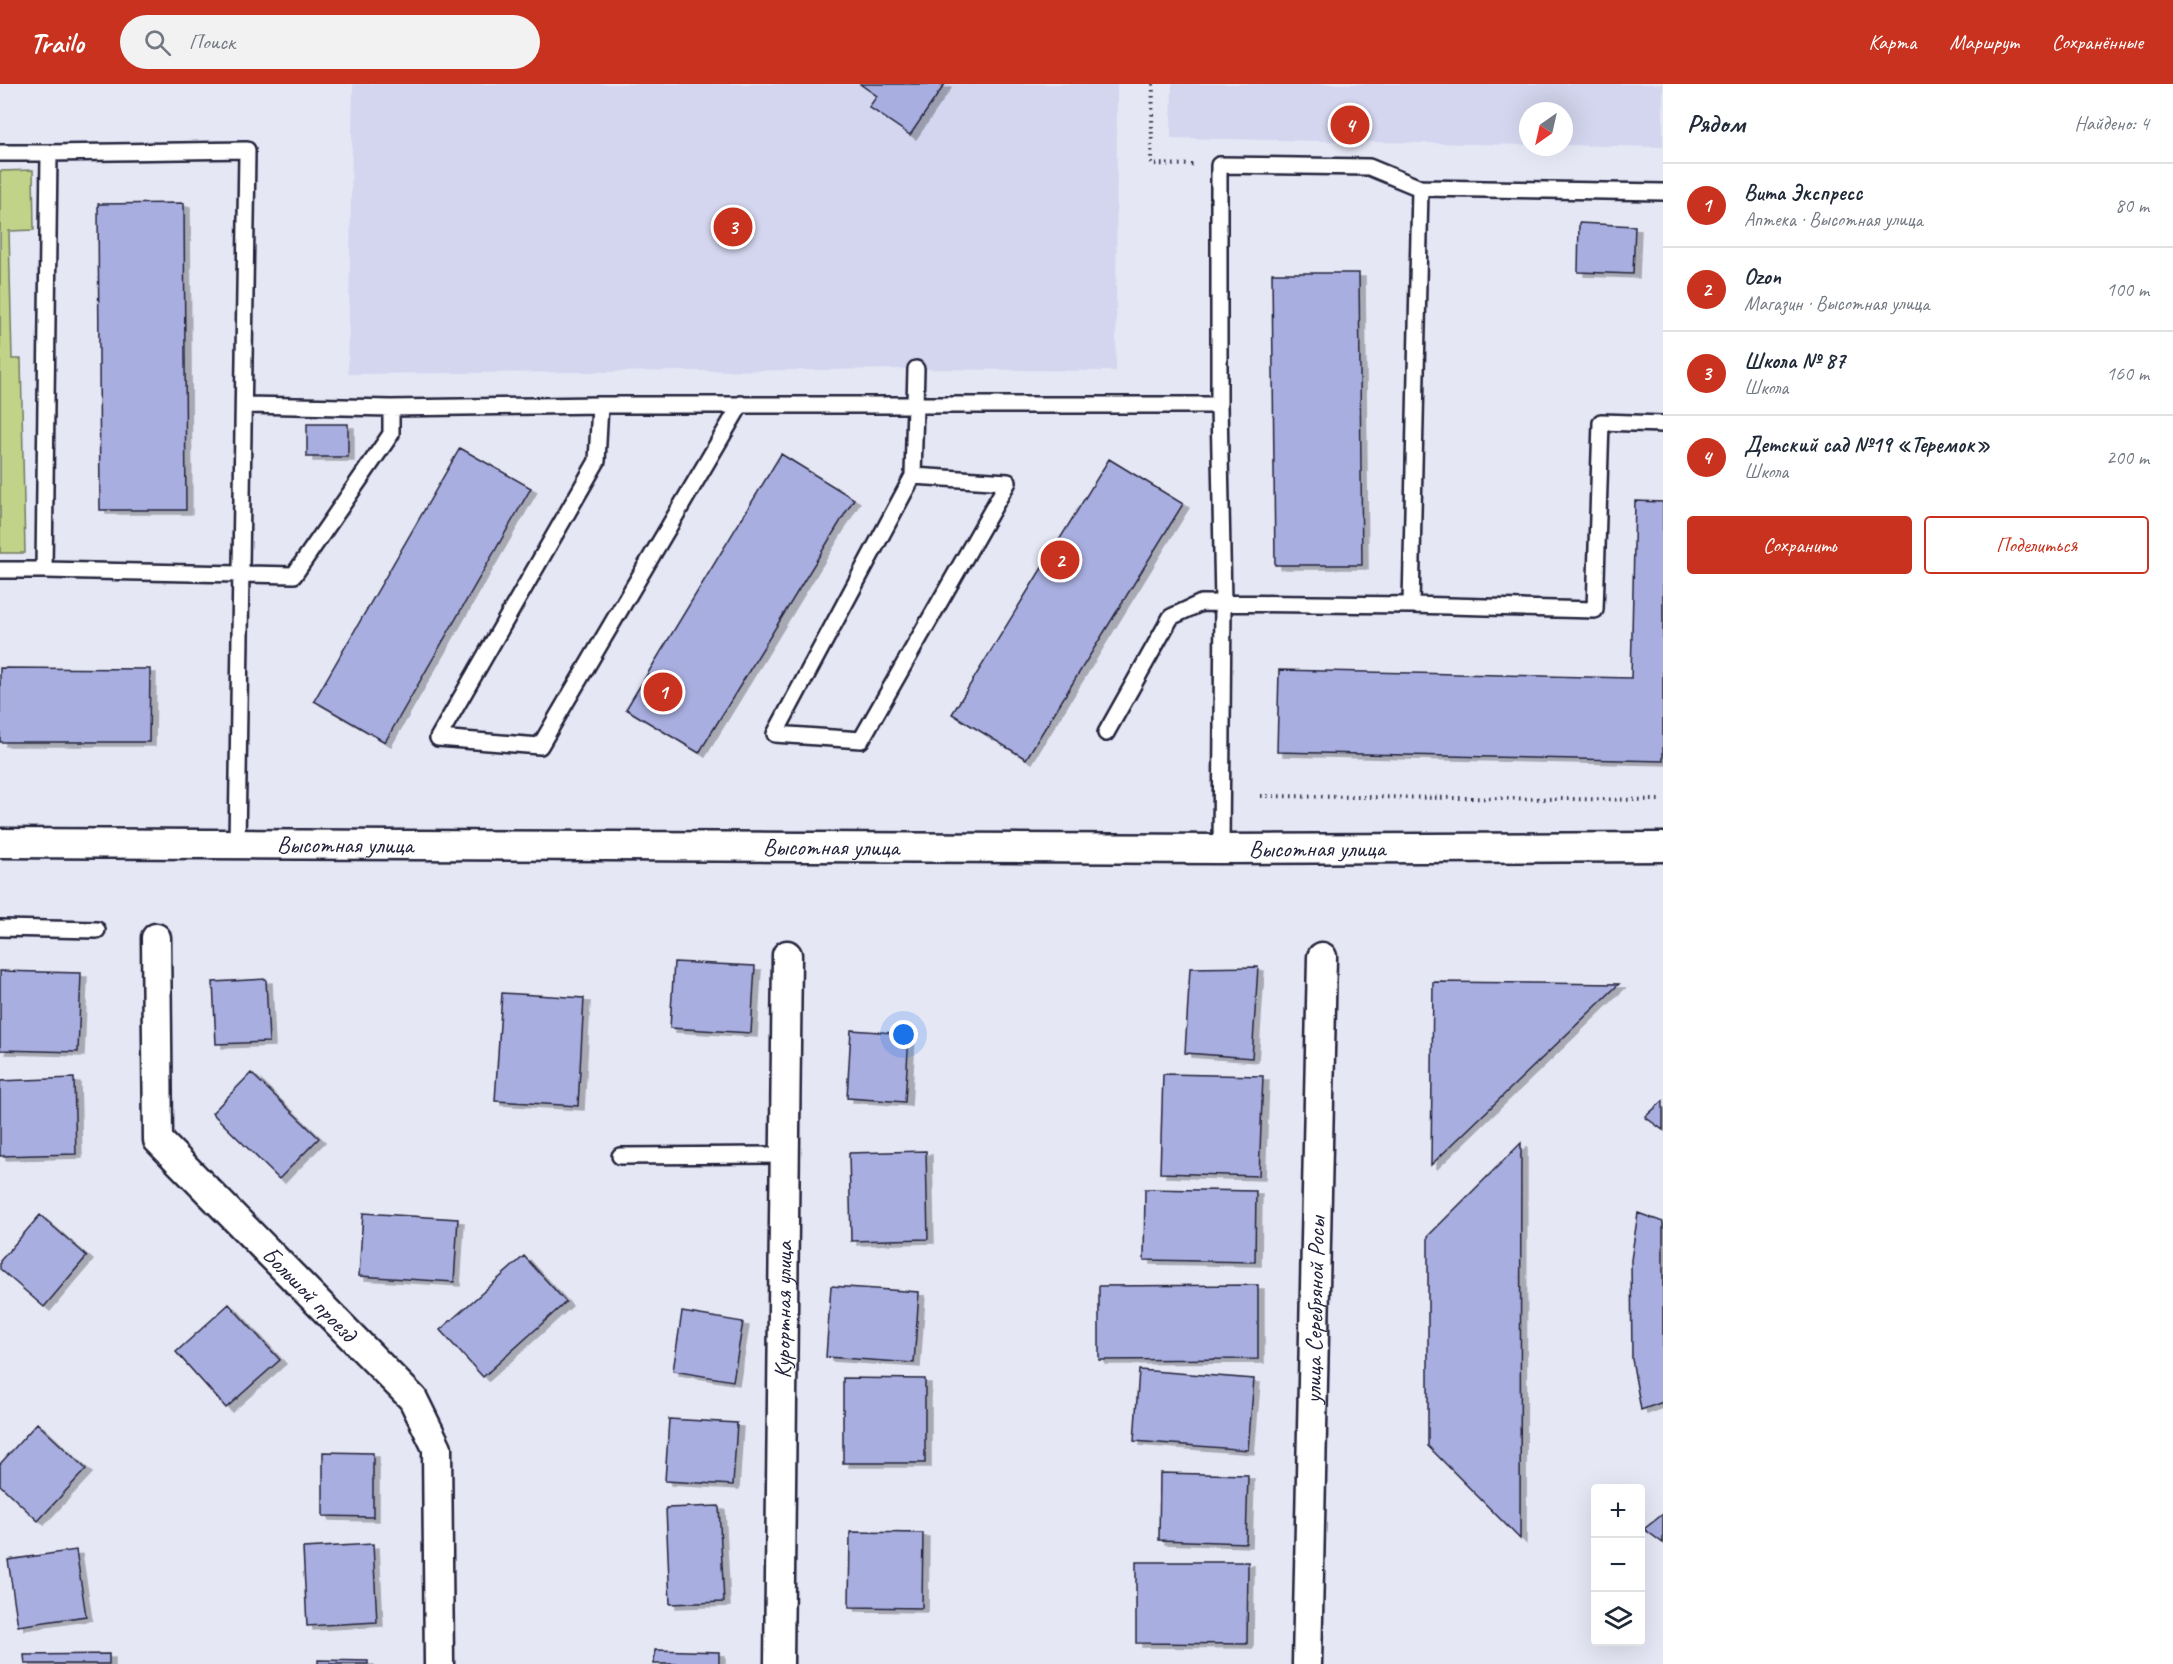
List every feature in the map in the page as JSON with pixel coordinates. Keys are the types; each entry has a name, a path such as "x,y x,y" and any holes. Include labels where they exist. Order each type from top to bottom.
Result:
{"street":[{"name":"Высотная улица","path":"0,843 1221,849 1663,847"},
{"name":"Большой проезд","path":"156,938 158,1140 412,1399 437,1448 439,1664"},
{"name":"Курортная улица","path":"779,1664 787,955"},
{"name":"улица Серебряной Росы","path":"1307,1664 1322,957"}],"lane":[{"path":"0,153 247,150 237,845"},
{"path":"44,570 49,153"},
{"path":"1221,849 1223,602 1219,405 1219,165 1369,167 1420,188 1663,192"},
{"path":"1411,605 1420,188"},
{"path":"913,476 1008,482 861,740 775,734 913,476 916,369"},
{"path":"243,405 391,408 741,404 1219,405"},
{"path":"600,405 597,461 438,738 540,746 741,404"},
{"path":"0,570 294,575 391,434 391,408"},
{"path":"1106,734 1171,617 1201,603 1595,610 1601,422 1663,424"},
{"path":"0,928 97,930"},
{"path":"620,1156 784,1155"}],"path":[{"path":"1153,84 1151,164 1219,165"},
{"path":"1261,796 1663,800"}],"shaded area":[{"path":"353,84 1117,84 1116,371 916,369 348,374"},
{"path":"1172,84 1663,84 1663,147 1573,145 1573,102 1519,102 1519,145 1171,138"}],"green space":[{"path":"33,170 34,230 9,231 12,359 21,359 25,553 0,553 0,171"}],"building":[{"path":"860,84 945,84 910,135 869,107 877,96"},
{"path":"184,203 186,510 100,510 98,204"},
{"path":"1579,223 1635,226 1633,274 1578,272"},
{"path":"1272,273 1359,273 1362,565 1275,565"},
{"path":"307,424 348,424 348,457 307,457"},
{"path":"460,448 531,488 385,742 314,701"},
{"path":"781,454 854,499 699,753 626,709"},
{"path":"1109,459 1183,504 1026,759 952,714"},
{"path":"1635,501 1663,502 1663,761 1277,752 1279,670 1631,678"},
{"path":"0,668 150,669 149,742 0,742"},
{"path":"674,962 755,966 751,1033 670,1028"},
{"path":"1258,967 1252,1058 1185,1053 1190,968"},
{"path":"0,971 81,973 78,1052 0,1050"},
{"path":"266,979 269,1042 216,1044 213,982"},
{"path":"1433,982 1619,984 1431,1165"},
{"path":"502,993 584,998 578,1106 495,1101"},
{"path":"851,1030 909,1034 905,1102 847,1098"},
{"path":"251,1073 319,1138 279,1179 212,1113"},
{"path":"1163,1074 1263,1076 1259,1176 1160,1173"},
{"path":"74,1078 76,1154 0,1156 0,1081"},
{"path":"1663,1101 1663,1130 1645,1117"},
{"path":"1521,1143 1520,1539 1428,1446 1428,1236"},
{"path":"926,1151 928,1239 851,1241 849,1153"},
{"path":"1145,1189 1256,1191 1255,1262 1144,1260"},
{"path":"363,1213 458,1219 454,1282 359,1276"},
{"path":"1638,1213 1663,1222 1663,1402 1641,1410 1632,1359 1631,1260"},
{"path":"40,1215 87,1256 44,1307 0,1269 0,1261"},
{"path":"524,1256 566,1302 483,1377 440,1330"},
{"path":"1258,1285 1258,1359 1099,1360 1099,1286"},
{"path":"831,1286 919,1292 914,1363 826,1357"},
{"path":"229,1304 280,1360 226,1408 176,1352"},
{"path":"682,1312 743,1322 733,1381 673,1371"},
{"path":"1139,1370 1254,1379 1248,1450 1134,1441"},
{"path":"843,1378 925,1379 925,1463 843,1463"},
{"path":"669,1419 737,1423 733,1485 665,1481"},
{"path":"37,1423 86,1469 38,1521 0,1485 0,1464"},
{"path":"323,1452 373,1453 373,1517 323,1516"},
{"path":"1160,1473 1248,1475 1246,1543 1159,1540"},
{"path":"719,1506 724,1602 670,1604 666,1508"},
{"path":"1663,1514 1663,1543 1645,1530"},
{"path":"850,1532 923,1533 922,1608 849,1607"},
{"path":"373,1544 377,1622 307,1626 303,1548"},
{"path":"76,1550 86,1616 18,1626 8,1560"},
{"path":"1136,1562 1248,1562 1247,1644 1136,1643"},
{"path":"655,1650 719,1652 719,1664 654,1664"},
{"path":"109,1654 109,1664 25,1664 24,1655"},
{"path":"318,1660 368,1661 368,1664 318,1664"}],"place":[{"name":"Детский сад №19 «Теремок»","path":"1350,125"},
{"name":"Школа № 87","path":"733,227"},
{"name":"Ozon","path":"1060,560"},
{"name":"Вита Экспресс","path":"663,692"}]}
